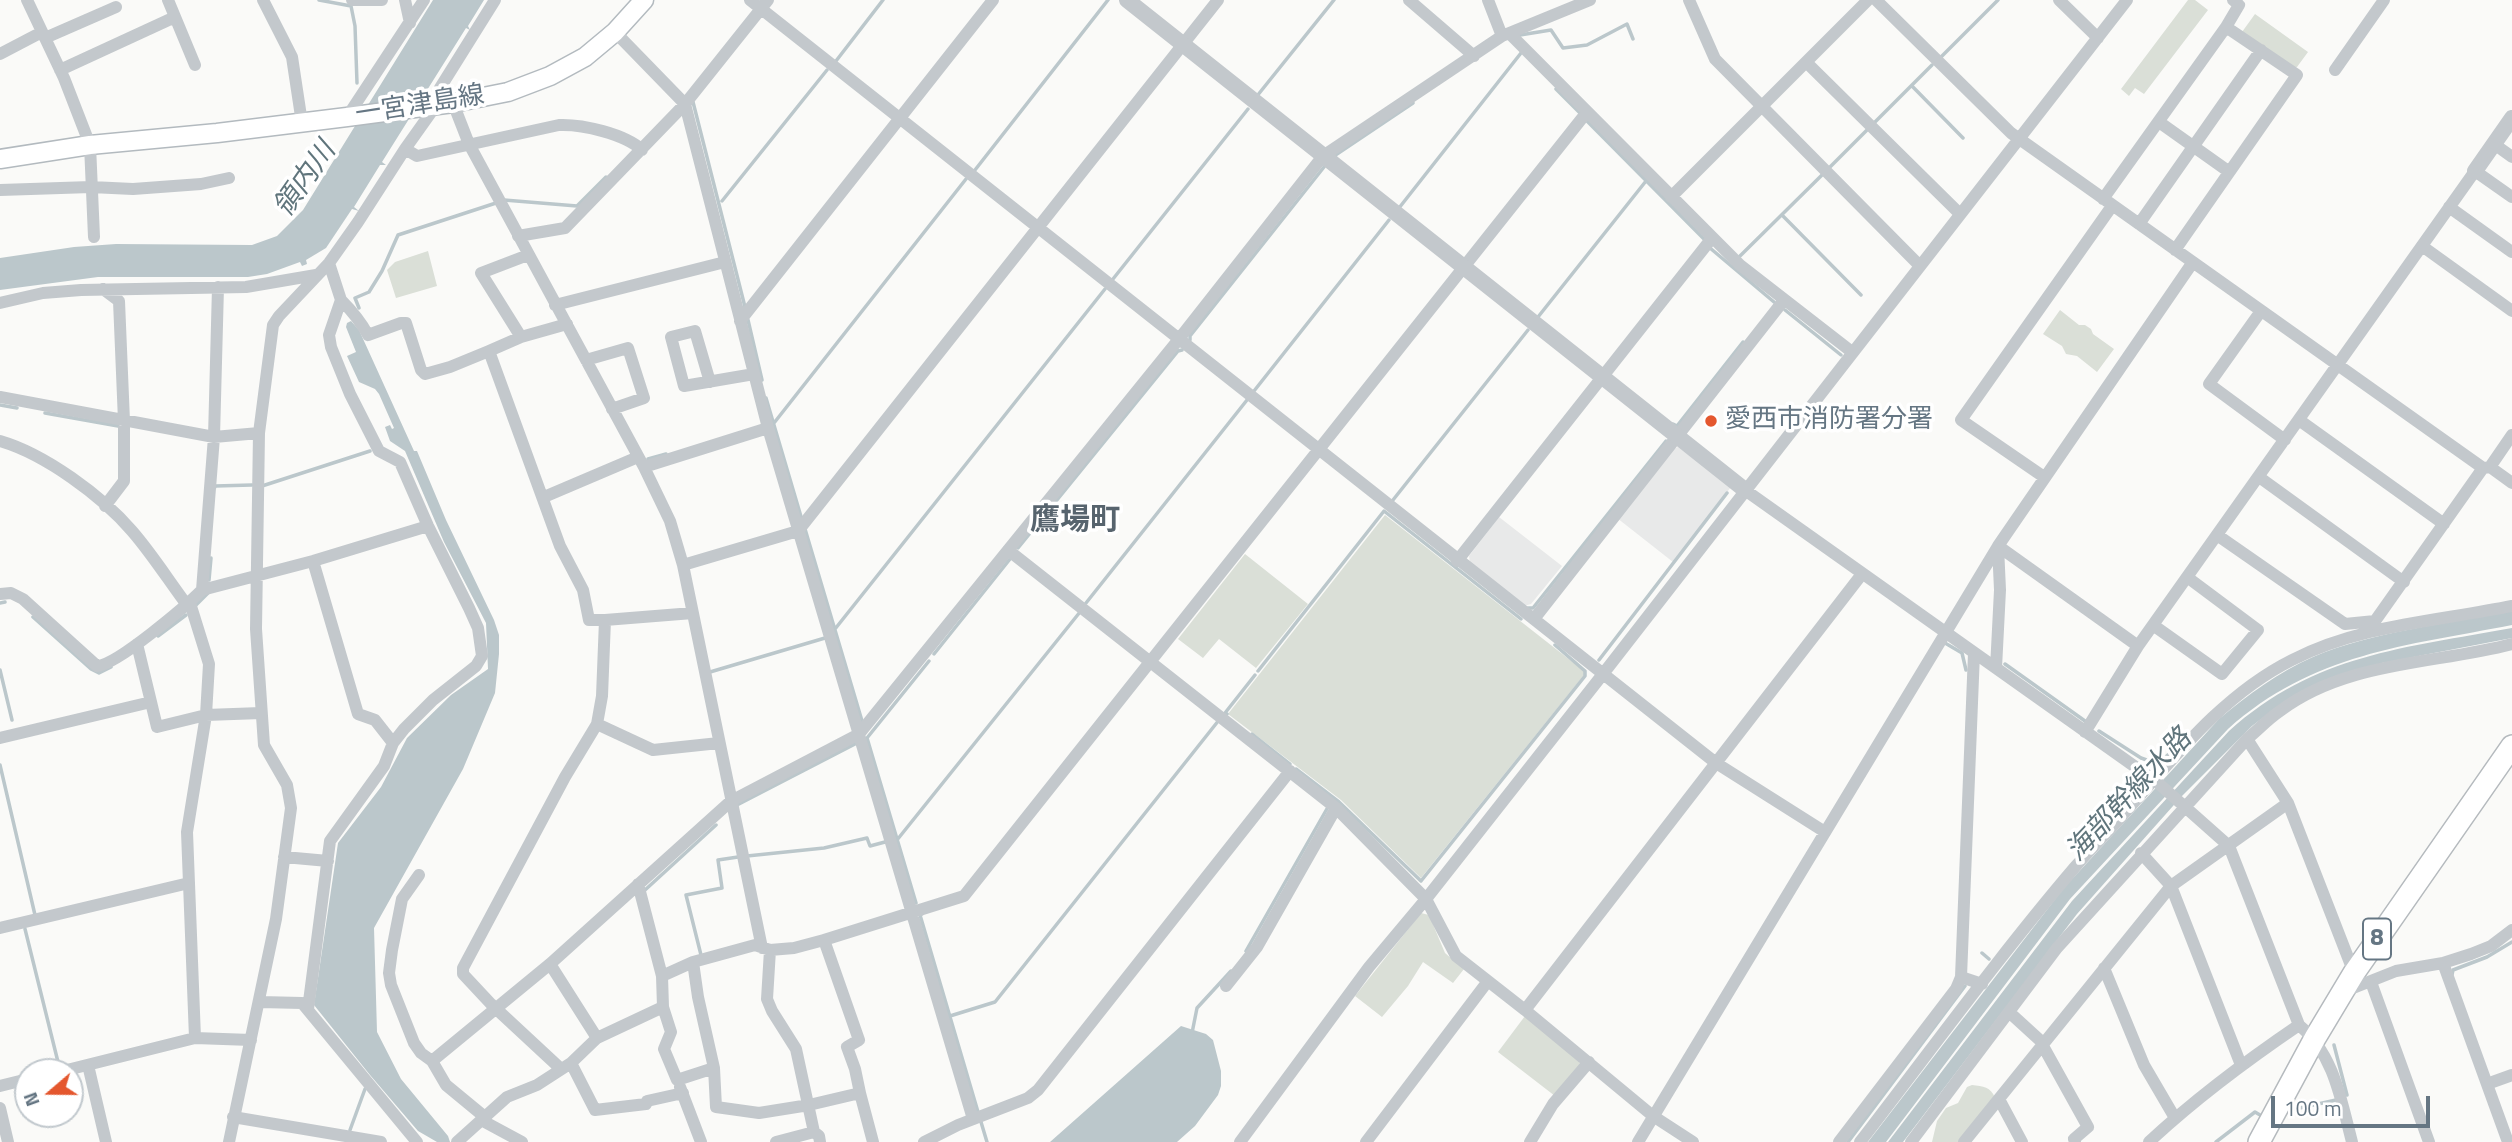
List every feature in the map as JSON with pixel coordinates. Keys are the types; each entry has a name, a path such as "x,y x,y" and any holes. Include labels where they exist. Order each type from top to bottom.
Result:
{"main road":[{"name":"一宮津島線","path":"0,159 90,145 352,117 508,92 550,76 584,57 615,32 644,0"},
{"name":"8","path":"2259,1142 2307,1032 2343,992 2362,977 2512,746"}],"street":[{"path":"27,0 60,70 90,145 94,237"},
{"path":"168,0 195,65"},
{"path":"263,0 292,57 302,123"},
{"path":"352,0 382,0"},
{"path":"405,0 410,23"},
{"path":"352,117 424,0"},
{"path":"229,1142 276,919 291,808 287,785 264,746 256,629 259,433 273,325 316,274 329,263 359,222 405,149 439,104 440,88 495,0"},
{"path":"751,0 765,4 901,118 1457,561 1716,763 1825,832"},
{"path":"740,321 993,0"},
{"path":"1126,0 1676,437 1862,574 2156,782 2229,846 2307,1032 2333,1072 2352,1142"},
{"path":"683,565 798,531 1218,0"},
{"path":"1409,0 1474,56"},
{"path":"1488,0 1506,35 1587,111 1712,238 1784,300 1852,352"},
{"path":"432,1061 550,964 731,801 859,734 1179,339 1323,156 1506,35 1590,0"},
{"path":"1689,0 1715,59 1920,265"},
{"path":"1671,197 1868,0"},
{"path":"1876,0 2019,139 2338,365 2512,483"},
{"path":"2059,0 2098,38"},
{"path":"1240,1142 1369,967 1426,899 1603,674 2127,0"},
{"path":"2044,477 1961,420 2159,122 2227,26 2239,5 2233,0"},
{"path":"2335,70 2384,0"},
{"path":"518,236 565,229 685,104 765,4"},
{"path":"0,54 116,7"},
{"path":"60,70 175,17"},
{"path":"2175,250 2297,75 2227,26"},
{"path":"615,32 685,104 768,428 973,1119"},
{"path":"2138,224 2261,50"},
{"path":"1806,62 1960,214"},
{"path":"439,104 469,144 641,462 670,521 683,565 731,801 766,949 767,999 772,1012 796,1049 817,1137 776,1142"},
{"path":"662,976 693,962 755,945 766,949 794,948 964,896 1587,111"},
{"path":"2085,732 2138,646 2512,118"},
{"path":"2159,122 2228,171"},
{"path":"405,149 417,156 570,124 634,143 642,150"},
{"path":"2494,144 2512,157"},
{"path":"2475,171 2512,197"},
{"path":"0,190 91,187 133,189 169,187 229,178"},
{"path":"2449,207 2512,253"},
{"path":"1457,561 1712,238"},
{"path":"2422,246 2512,311"},
{"path":"521,337 481,273 528,255"},
{"path":"555,305 725,262"},
{"path":"1638,1142 1997,546 2193,262"},
{"path":"329,263 341,300 355,319 361,322 368,335 406,323 421,370 425,374 450,367 521,337 567,324"},
{"path":"0,303 43,293 102,289 246,287 316,274"},
{"path":"202,590 214,437 218,287"},
{"path":"102,289 119,301 124,421 124,481 105,506"},
{"path":"308,1009 330,841 384,766 393,743 433,700 476,666 482,656 478,628 470,608 428,526 400,462 379,451 350,394 331,347 329,335 341,300"},
{"path":"1534,619 1784,300"},
{"path":"2261,311 2209,384 2285,440"},
{"path":"709,382 695,331 671,337 684,387 754,374"},
{"path":"586,360 628,348 643,398 612,409"},
{"path":"489,351 560,546 583,590 589,620 693,612"},
{"path":"0,397 214,437 259,433"},
{"path":"2298,421 2444,524"},
{"path":"544,497 641,462 768,428"},
{"path":"1860,1142 2076,866 2215,715 2277,667 2375,626 2444,524 2512,435"},
{"path":"0,441 13,444 72,476 132,530 188,604 209,664 206,715 187,832 195,1038"},
{"path":"2259,477 2403,582"},
{"path":"0,594 11,593 23,599 97,666 104,666 137,644 202,590 313,561 428,526"},
{"path":"2217,535 2345,624 2375,626 2512,606"},
{"path":"1997,546 2138,646"},
{"path":"1996,668 2000,590 1997,546"},
{"path":"1009,550 1336,808 1426,899 1455,956 1653,1116 1693,1142"},
{"path":"313,561 358,714 375,720 393,743"},
{"path":"1525,1010 1862,574"},
{"path":"2153,625 2222,674 2258,630 2188,577"},
{"path":"605,620 602,696 597,724 565,777 463,968 463,974 497,1009 566,1066 595,1110 646,1104 647,1101 683,1093"},
{"path":"137,644 157,727 206,715 261,713"},
{"path":"1911,1142 2057,948 2182,804 2247,739 2281,710 2320,688 2374,670 2512,644"},
{"path":"1839,1142 1956,989 1961,977 1975,653"},
{"path":"0,738 151,702"},
{"path":"597,724 653,750 719,743"},
{"path":"2247,739 2288,803 2429,1142"},
{"path":"924,1142 1028,1098 1038,1090 1290,771"},
{"path":"1964,1142 2171,886 2288,803"},
{"path":"1226,986 1257,947 1336,808"},
{"path":"2141,853 2171,886 2241,1065"},
{"path":"284,858 328,861"},
{"path":"419,874 402,899 389,973 395,998 414,1043 421,1053 432,1061 446,1085 484,1119 522,1142"},
{"path":"0,928 189,883"},
{"path":"638,884 662,976 663,1007 671,1032 664,1049 701,1142"},
{"path":"2362,977 2443,963 2491,946 2512,930"},
{"path":"824,940 859,1040 847,1047 873,1142"},
{"path":"693,962 714,1068 716,1107 760,1113 860,1093"},
{"path":"2443,963 2508,1142"},
{"path":"550,964 597,1038"},
{"path":"2104,968 2144,1065 2175,1118"},
{"path":"1961,977 1982,984"},
{"path":"1366,1142 1488,981"},
{"path":"260,1002 302,1003 417,1142"},
{"path":"457,1142 507,1097 537,1085 566,1066 597,1038 663,1007"},
{"path":"2009,1012 2043,1045 2088,1128 2074,1139 2075,1142"},
{"path":"2149,1142 2241,1065 2307,1032"},
{"path":"84,1066 195,1038 251,1040"},
{"path":"1530,1142 1553,1104 1589,1062"},
{"path":"88,1065 106,1142"},
{"path":"677,1080 714,1068"},
{"path":"2487,1084 2512,1075"},
{"path":"1999,1099 2022,1142"},
{"path":"0,1108 8,1142"},
{"path":"233,1117 381,1142"}],"shaded area":[{"path":"433,0 484,0 468,26 470,30 466,28 382,162 386,165 380,165 354,207 359,211 352,209 326,248 306,260 307,264 302,266 300,262 267,274 248,277 98,277 0,290 0,258 116,244 252,245 277,236 303,210"},
{"path":"2188,0 2195,0 2208,10 2144,94 2135,88 2129,96 2121,89"},
{"path":"2255,14 2308,52 2297,67 2293,68 2242,32"},
{"path":"428,251 437,286 396,298 387,270 395,262"},
{"path":"2060,310 2079,325 2091,329 2093,334 2114,349 2097,372 2077,356 2066,354 2062,346 2043,334"},
{"path":"351,321 359,330 414,451 417,451 499,635 495,693 463,769 374,928 377,1032 401,1079 448,1136 450,1142 437,1142 418,1131 314,1005 338,843 381,787 407,738 451,695 488,669 486,623 444,542 405,451 390,441 385,427 390,425 394,428 379,394 375,389 359,382 347,356 356,352 346,327"},
{"path":"1678,447 1731,487 1673,562 1617,518 1671,450"},
{"path":"1385,515 1584,671 1584,675 1421,878 1341,800 1228,714"},
{"path":"1499,517 1562,566 1531,604 1524,606 1470,564 1469,556"},
{"path":"1245,554 1308,604 1256,668 1219,639 1203,658 1178,639"},
{"path":"2512,611 2512,625 2398,647 2327,668 2260,704 2228,729 2070,899 1886,1142 1868,1142 2063,889 2219,719 2276,677 2300,663 2336,648 2386,634"},
{"path":"2512,628 2512,638 2382,663 2277,707 2252,726 2181,797 2077,914 1903,1142 1888,1142 2072,901 2229,731 2261,705 2294,685 2328,670 2398,649"},
{"path":"1421,913 1429,915 1445,953 1464,969 1453,983 1423,962 1408,986 1382,1017 1355,996"},
{"path":"1525,1016 1578,1059 1581,1066 1555,1096 1498,1052"},
{"path":"1181,1026 1206,1034 1213,1040 1221,1071 1221,1086 1218,1095 1195,1126 1177,1142 1050,1142"},
{"path":"1972,1085 1986,1088 1995,1098 1959,1142 1932,1142 1937,1121 1946,1108 1958,1103 1967,1087"}],"waterway":[{"path":"319,0 351,6 355,26 357,83"},
{"path":"836,61 883,0"},
{"path":"975,170 1108,0"},
{"path":"1257,96 1334,0"},
{"path":"1941,57 1998,0"},
{"path":"1520,35 1551,30 1563,48 1587,45 1627,24 1633,39"},
{"path":"1399,208 1521,53"},
{"path":"1873,124 1932,65"},
{"path":"722,201 827,70"},
{"path":"1912,86 1963,138"},
{"path":"1556,89 1580,113"},
{"path":"693,102 745,307"},
{"path":"1336,158 1334,156 1413,103"},
{"path":"1113,279 1248,109"},
{"path":"1586,120 1705,240"},
{"path":"1829,168 1869,128"},
{"path":"1190,340 1190,336 1324,167"},
{"path":"1740,256 1823,174"},
{"path":"504,200 577,206 606,177"},
{"path":"774,423 966,179"},
{"path":"1538,317 1646,181"},
{"path":"359,308 355,298 369,292 398,235 496,203"},
{"path":"1782,215 1861,295"},
{"path":"1254,391 1389,220"},
{"path":"1710,248 1774,302"},
{"path":"835,629 1105,289"},
{"path":"1785,310 1841,355"},
{"path":"748,320 762,380"},
{"path":"1393,500 1528,330"},
{"path":"1673,424 1677,426 1743,342"},
{"path":"1018,548 1178,351 1182,350"},
{"path":"766,398 802,520"},
{"path":"1086,603 1247,400"},
{"path":"0,405 17,408"},
{"path":"45,413 118,426"},
{"path":"1528,608 1533,608 1666,441"},
{"path":"262,486 370,451"},
{"path":"648,459 666,454"},
{"path":"215,487 252,485"},
{"path":"1599,660 1727,493"},
{"path":"1258,671 1384,511 1521,619"},
{"path":"805,529 862,721"},
{"path":"209,580 211,558"},
{"path":"934,654 1010,559"},
{"path":"195,606 208,593"},
{"path":"0,603 5,602"},
{"path":"897,840 1080,612"},
{"path":"158,636 186,615"},
{"path":"33,617 91,669 99,673 111,667"},
{"path":"710,672 825,638"},
{"path":"1945,643 1962,653 1966,670"},
{"path":"1296,769 1339,802 1421,881 1585,676 1585,671 1555,645"},
{"path":"916,903 867,738 929,661"},
{"path":"2005,664 2085,721"},
{"path":"0,670 12,720"},
{"path":"1227,714 1225,713 1255,675"},
{"path":"950,1016 995,1002 1219,720"},
{"name":"海部幹線水路","path":"2099,731 2141,758 2158,764 2171,752"},
{"path":"1252,734 1290,764"},
{"path":"737,805 855,744"},
{"path":"0,765 35,915"},
{"path":"1246,951 1328,807"},
{"path":"645,890 716,825"},
{"path":"747,856 824,848 867,838 870,846 885,842"},
{"path":"701,955 686,895 722,888 718,860 738,857"},
{"path":"922,914 920,915 978,1112"},
{"path":"25,929 57,1058"},
{"path":"2452,975 2453,970 2487,957 2512,942"},
{"path":"1982,953 1989,959"},
{"path":"1192,1033 1197,1008 1231,971"},
{"path":"1848,1142 1965,986"},
{"path":"2334,1045 2345,1095"},
{"path":"350,1130 365,1089"},
{"path":"2291,1110 2336,1100"},
{"path":"2216,1142 2255,1112 2260,1115"},
{"path":"981,1122 987,1142"}],"place":[{"name":"愛西市消防署分署","path":"1711,421"}],"district":[{"name":"鷹場町","path":"1075,522"}],"water label":[{"name":"領内川","path":"306,180"}]}
